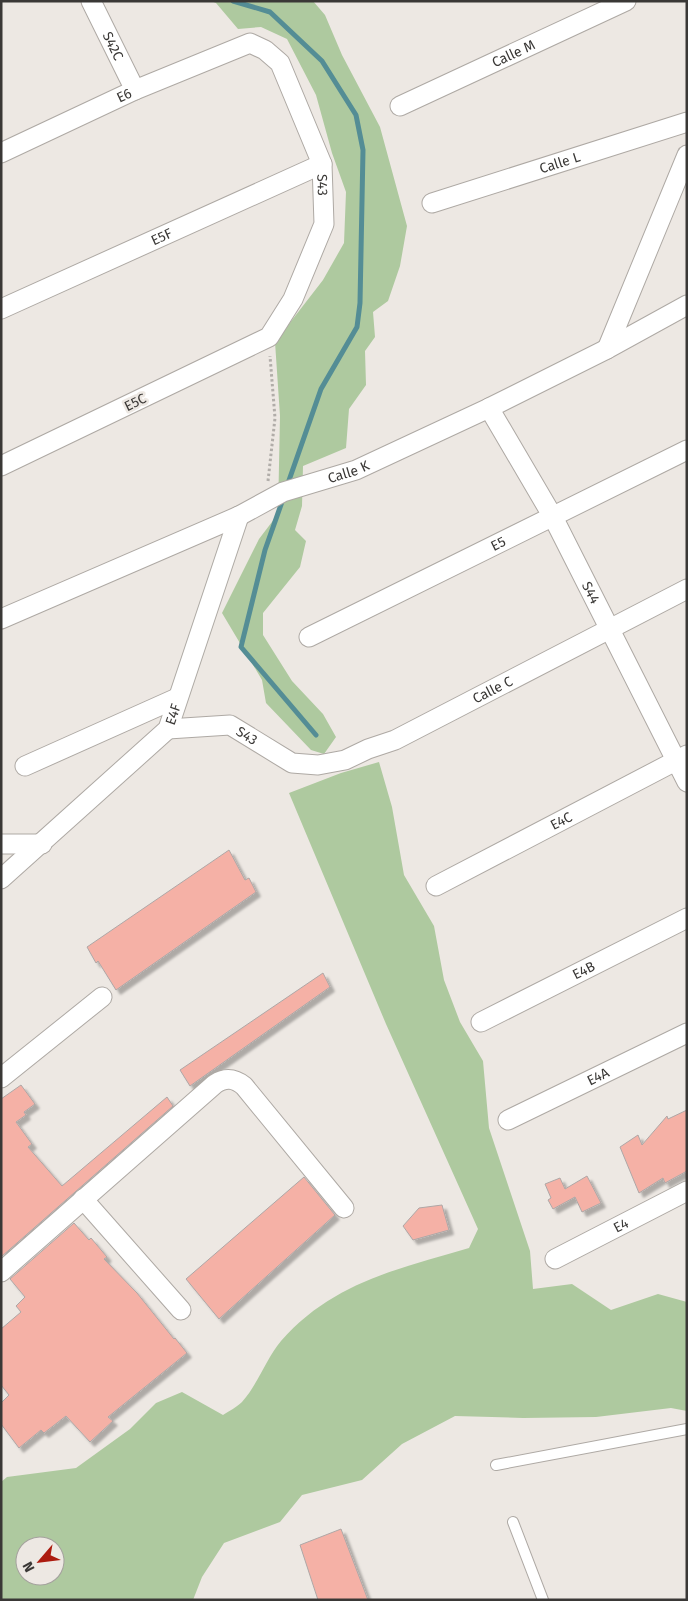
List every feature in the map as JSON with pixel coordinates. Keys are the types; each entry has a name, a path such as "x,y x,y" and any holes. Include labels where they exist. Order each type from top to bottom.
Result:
{"street":[{"name":"S42C","path":"91,1 135,90"},
{"name":"Calle M","path":"400,106 626,1"},
{"name":"E6","path":"1,152 135,90 250,43"},
{"name":"S43","path":"250,43 265,50 280,63 322,164 324,224 293,299 268,338"},
{"name":"Calle L","path":"432,203 687,122"},
{"path":"606,349 687,155"},
{"name":"E5F","path":"1,309 322,164"},
{"name":"Calle K","path":"1,618 239,516 283,492 356,470 489,408 606,349 687,305"},
{"name":"E5C","path":"1,466 268,338"},
{"name":"S44","path":"489,408 554,517 610,629 682,758 687,782"},
{"name":"E5","path":"310,637 687,450"},
{"name":"E4F","path":"1,879 168,729 239,516"},
{"name":"Calle C","path":"292,763 318,765 344,760 368,749 396,740 687,589"},
{"path":"25,766 177,698"},
{"name":"S43","path":"168,729 230,725 292,763"},
{"name":"E4C","path":"436,886 682,758"},
{"path":"1,844 42,844"},
{"name":"E4B","path":"481,1022 687,918"},
{"path":"1,1078 102,997"},
{"name":"E4A","path":"508,1120 687,1033"},
{"path":"1,1272 215,1084 228,1078 244,1086 344,1208"},
{"name":"E4","path":"555,1259 687,1191"},
{"path":"83,1199 180,1310"}],"lane":[{"path":"496,1465 687,1429"},
{"path":"513,1522 542,1600"}],"path":[{"path":"266,502 275,418 268,338"}],"green space":[{"path":"211,1 313,1 325,15 342,55 380,127 407,226 400,266 388,301 373,312 375,337 365,351 366,385 349,409 346,448 303,466 302,506 295,530 306,541 300,567 263,613 263,635 292,681 323,714 336,737 324,754 311,750 266,703 262,680 222,613 259,539 278,514 280,416 275,342 323,280 344,243 346,192 332,153 316,95 287,39 261,27 238,29 216,3"},
{"path":"379,762 392,807 404,875 434,926 444,980 460,1022 483,1061 489,1128 530,1251 533,1289 572,1284 611,1310 658,1294 687,1302 687,1411 671,1408 596,1417 523,1418 455,1416 402,1444 362,1480 302,1495 280,1522 224,1543 202,1577 193,1600 1,1600 1,1482 7,1477 76,1468 130,1429 156,1403 182,1392 223,1415 240,1404 248,1395 281,1341 301,1321 322,1305 344,1292 391,1271 469,1248 478,1229 386,1024 289,793 341,773"}],"building":[{"path":"229,850 245,880 249,878 256,892 116,990 87,947"},
{"path":"323,973 330,987 190,1086 180,1070"},
{"path":"21,1085 35,1104 24,1112 26,1115 16,1122 32,1144 28,1147 62,1186 167,1097 173,1106 1,1257 1,1099"},
{"path":"687,1110 687,1171 665,1183 663,1178 639,1193 620,1147 638,1135 642,1145 667,1116 668,1119"},
{"path":"587,1176 601,1203 582,1212 575,1197 553,1209 548,1200 551,1198 545,1184 560,1178 565,1189"},
{"path":"304,1177 335,1215 219,1319 186,1279"},
{"path":"442,1205 449,1230 413,1240 403,1226 419,1208"},
{"path":"74,1223 89,1240 91,1238 107,1257 104,1259 137,1293 187,1353 108,1417 113,1421 90,1442 66,1416 44,1433 41,1430 19,1448 1,1424 1,1403 9,1395 1,1385 1,1329 21,1312 16,1306 25,1297 10,1279"},
{"path":"341,1529 368,1600 318,1600 300,1545"}],"waterway":[{"path":"233,1 270,12 322,61 356,115 363,150 360,303 357,327 321,389 287,486"},
{"path":"283,499 265,550 241,647 316,735"}]}
